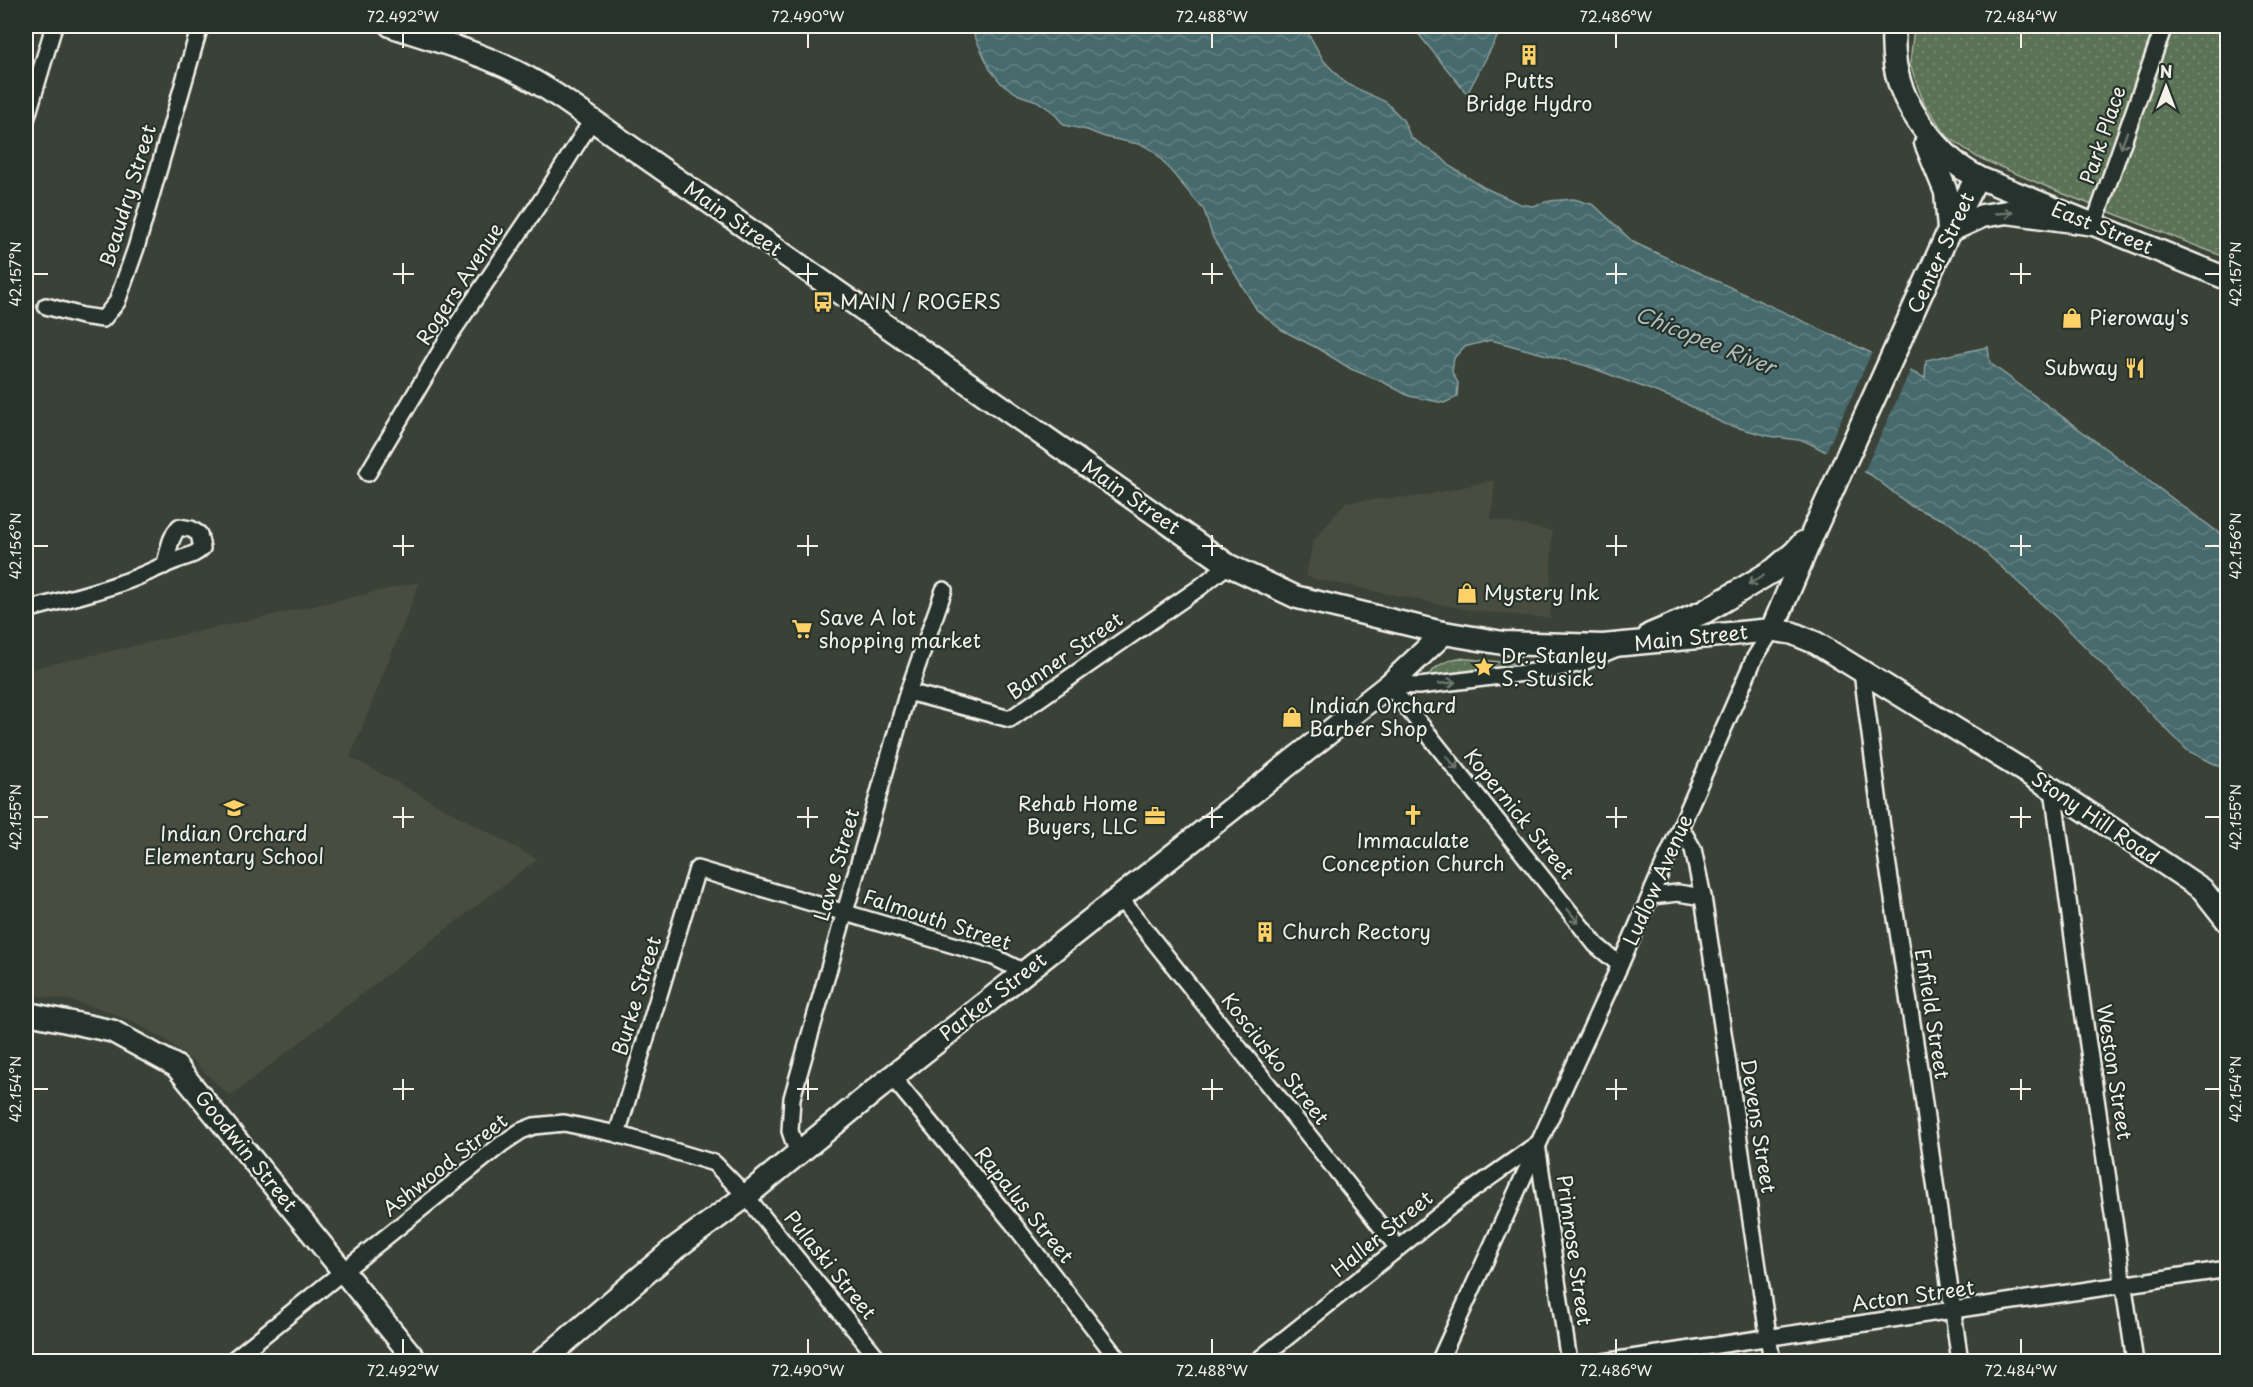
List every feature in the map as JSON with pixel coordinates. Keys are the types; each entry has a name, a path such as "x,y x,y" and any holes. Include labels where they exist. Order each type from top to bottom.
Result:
{"main road":[{"name":"Main Street","path":"392,26 443,34 518,72 592,120 1228,565 1263,583 1296,597 1444,633 1524,645 1627,645 1772,630 1792,633 1816,643 1953,726"},
{"name":"Center Street","path":"1874,397 1949,231 1977,177 1948,158 1913,115 1899,83 1893,41 1894,26"},
{"path":"1913,115 1945,186 1949,231 1982,216 2007,212 2094,224"},
{"name":"East Street","path":"1977,177 2228,279"},
{"name":"Ludlow Avenue","path":"1772,630 1874,397"},
{"path":"1627,645 1704,612 1774,570 1795,552 1815,528"},
{"name":"Parker Street","path":"541,1362 674,1249 746,1196 1024,972 1389,685 1444,633"},
{"name":"Stony Hill Road","path":"1953,726 2053,789 2202,889 2228,922"},
{"name":"Goodwin Street","path":"26,1013 112,1031 176,1066 417,1362"}],"street":[{"path":"26,120 54,26"},
{"name":"Beaudry Street","path":"46,306 103,319 117,303 136,248 200,26"},
{"name":"Park Place","path":"2094,224 2164,26"},
{"name":"Rogers Avenue","path":"368,473 450,335 545,195 592,120"},
{"name":"Banner Street","path":"908,692 1010,719 1199,588 1228,565"},
{"path":"26,610 101,590 164,566"},
{"name":"Lawe Street","path":"798,1154 790,1131 792,1098 908,692 944,590"},
{"name":"Ludlow Avenue","path":"1439,1362 1651,896 1754,659 1772,630"},
{"path":"1389,685 1419,686 1548,670 1578,664 1627,645"},
{"name":"Enfield Street","path":"1862,672 1882,827 1920,1075 1960,1362"},
{"name":"Kopernick Street","path":"1389,685 1596,945 1620,965"},
{"name":"Weston Street","path":"2053,789 2082,1004 2136,1362"},
{"name":"Devens Street","path":"1681,828 1694,849 1703,897 1772,1362"},
{"name":"Falmouth Street","path":"697,869 994,957 1024,972"},
{"name":"Burke Street","path":"617,1134 697,869"},
{"path":"1651,896 1678,894 1703,897"},
{"name":"Kosciusko Street","path":"1119,897 1398,1248"},
{"name":"Rapalus Street","path":"892,1077 1012,1222 1120,1362"},
{"name":"Ashwood Street","path":"230,1362 503,1143 521,1131 534,1126 564,1123 617,1134 714,1163 746,1196"},
{"name":"Haller Street","path":"1256,1362 1462,1197 1537,1144"},
{"name":"Primrose Street","path":"1537,1144 1569,1362"},
{"name":"Pulaski Street","path":"746,1196 881,1362"},
{"name":"Acton Street","path":"1604,1362 2228,1269"}],"shaded area":[{"path":"1495,480 1491,519 1552,531 1550,618 1475,611 1306,576 1313,541 1346,502 1423,496"},
{"name":"Indian Orchard Elementary School","path":"420,582 350,757 537,859 230,1096 166,1040 133,1022 102,1009 68,1000 26,994 26,670"}],"green space":[{"path":"1914,26 2227,26 2227,258 1977,157 1947,136 1924,103 1910,65"},
{"path":"1458,658 1522,664 1523,666 1425,679 1439,666"}],"water":[{"name":"Chicopee River","path":"970,26 1304,26 1324,61 1345,83 1386,102 1403,120 1411,138 1483,187 1520,204 1533,206 1549,201 1574,199 1594,205 1633,242 1925,378 1926,360 1988,347 1990,363 2227,539 2227,770 2188,751 2057,618 1974,542 1948,522 1911,506 1871,475 1805,441 1769,436 1724,424 1683,402 1587,366 1491,340 1464,347 1454,358 1452,372 1458,383 1457,397 1444,403 1409,396 1351,369 1282,330 1257,310 1213,238 1204,210 1154,151 1143,145 1064,125 1053,112 1037,101 1019,95 1001,83 990,69"},
{"path":"1412,26 1503,26 1467,94"}],"pier":[{"path":"1873,350 1911,369 1863,474 1825,454"}],"place":[{"name":"Putts Bridge Hydro","path":"1529,55"},
{"name":"MAIN / ROGERS","path":"823,302"},
{"name":"Pieroway's","path":"2072,318"},
{"name":"Subway","path":"2135,368"},
{"name":"Mystery Ink","path":"1467,593"},
{"name":"Save A lot shopping market","path":"802,629"},
{"name":"Dr. Stanley S. Stusick","path":"1484,667"},
{"name":"Indian Orchard Barber Shop","path":"1292,717"},
{"name":"Indian Orchard Elementary School","path":"234,808"},
{"name":"Immaculate Conception Church","path":"1413,815"},
{"name":"Rehab Home Buyers, LLC","path":"1155,816"},
{"name":"Church Rectory","path":"1265,932"}]}
